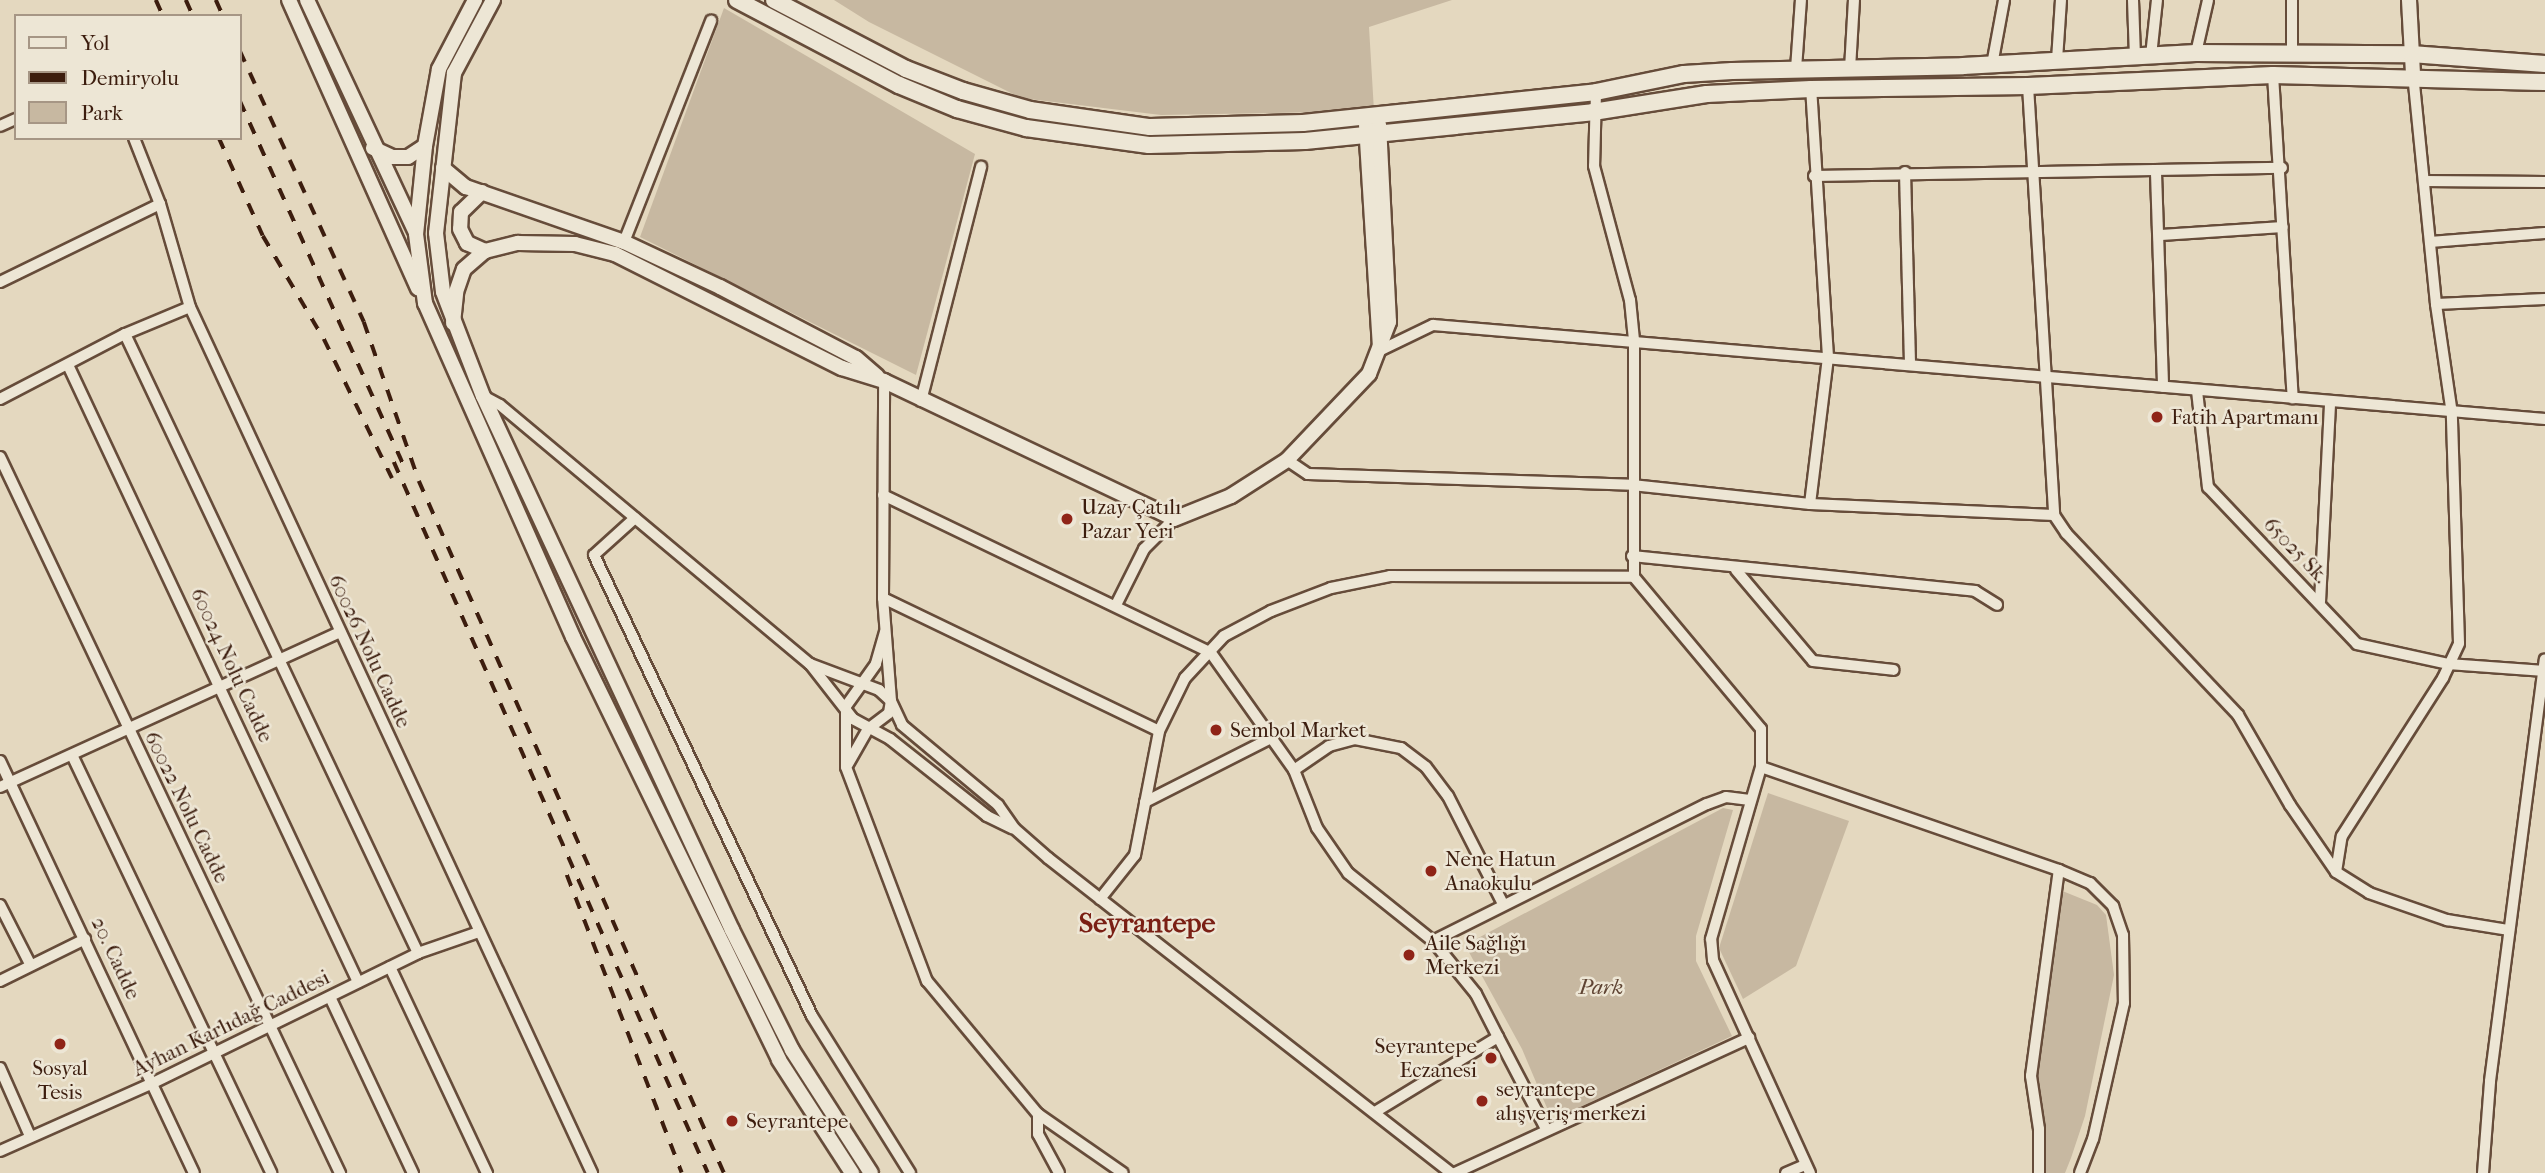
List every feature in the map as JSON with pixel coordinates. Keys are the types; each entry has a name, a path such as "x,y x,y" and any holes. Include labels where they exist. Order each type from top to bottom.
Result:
{"main road":[{"path":"737,0 899,85 957,109 1026,128 1149,145 1304,141 1592,113 1707,94 1811,89 2028,86 2273,75 2413,75 2545,82"},
{"path":"774,0 906,69 1030,110 1150,127 1303,123 1596,92 1684,74 1992,65 2196,53 2411,54 2545,64"}],"street":[{"path":"289,0 573,637 767,1035 852,1173"},
{"path":"307,0 373,148 443,292"},
{"path":"425,303 416,234 425,146 439,69 475,0"},
{"path":"493,0 454,73 436,258 443,292 483,396 762,990 792,1050 871,1173"},
{"path":"1796,69 1801,0"},
{"path":"1850,69 1854,0"},
{"path":"1992,65 2004,0"},
{"path":"2057,60 2062,0"},
{"path":"2133,0 2143,56"},
{"path":"2143,56 2157,0"},
{"path":"2196,53 2208,0"},
{"path":"2292,0 2292,52"},
{"path":"2336,872 2342,836 2459,643 2452,414 2436,304 2411,54 2409,0"},
{"path":"624,242 711,21"},
{"path":"2273,75 2282,168 2293,398"},
{"path":"2028,86 2054,515 2066,533 2238,715 2290,805 2336,872 2369,893 2447,920 2509,930"},
{"path":"1810,504 1828,357 1814,176 1811,89"},
{"path":"1596,92 1592,113 1594,166 1630,300 1634,340 1633,577 1761,729 1761,767 1711,939 1713,960 1808,1169 1786,1173"},
{"path":"1116,605 1144,549 1174,519 1231,496 1287,460 1369,374 1381,350 1372,115"},
{"name":"60026 Nolu Cadde","path":"135,140 160,204 190,307 592,1173"},
{"path":"373,148 392,157 408,157 425,146"},
{"path":"921,401 981,167"},
{"path":"443,168 466,187 624,242 856,358 884,381 921,401 1174,519"},
{"path":"1814,176 1905,172 2156,173 2282,168"},
{"path":"1905,172 1910,363"},
{"path":"2156,173 2161,235 2163,387"},
{"path":"2424,181 2545,183"},
{"path":"482,192 467,202 460,229 467,243 485,251"},
{"path":"0,282 160,204"},
{"path":"2161,235 2283,227"},
{"path":"2430,242 2545,233"},
{"path":"453,323 456,292 464,269 485,251 518,243 575,244 615,254 842,368 884,381"},
{"path":"2436,304 2545,299"},
{"path":"0,399 125,334 190,307"},
{"path":"1381,350 1433,325 2046,374 2330,404 2545,419"},
{"path":"125,334 418,953"},
{"name":"60024 Nolu Cadde","path":"68,365 358,982"},
{"path":"846,767 868,729 889,713 891,701 883,598 884,381"},
{"name":"65025 Sk.","path":"2197,391 2208,486 2357,644 2448,664 2544,667"},
{"path":"483,396 500,405 810,664 846,706 853,719 890,739 987,816 1015,829 1100,899 1453,1173 1749,1038"},
{"path":"2320,602 2330,404"},
{"name":"60022 Nolu Cadde","path":"0,457 340,1173"},
{"path":"1287,460 1308,474 1632,485 1810,504 2054,515"},
{"path":"883,495 1211,653 1294,770 1317,828 1348,873 1433,941 1476,994 1546,1129"},
{"path":"635,518 594,555 812,1016 910,1173"},
{"path":"1632,556 1736,570 1975,591 1997,606"},
{"path":"1736,570 1813,661 1894,670"},
{"path":"1100,899 1135,855 1159,731 1185,678 1224,636 1271,611 1331,588 1390,576 1633,577"},
{"path":"883,598 1159,731"},
{"path":"5,784 222,688 340,632"},
{"path":"885,632 876,664 863,686 852,692 846,706 846,767 927,981 1038,1114 1123,1173"},
{"path":"810,664 879,690 891,701 902,725 998,804 1015,829"},
{"path":"2483,1173 2509,930 2544,667"},
{"path":"1145,802 1273,737"},
{"path":"1294,770 1329,746 1355,739 1375,739 1401,748 1426,767 1448,796 1503,904"},
{"path":"72,755 271,1173"},
{"name":"20. Cadde","path":"0,761 5,784 85,939 194,1173"},
{"path":"1761,767 2059,870 2090,883 2113,906 2123,935 2125,968 2120,1030 2093,1139 2080,1173"},
{"path":"1433,941 1707,804 1726,797 1750,800"},
{"path":"2039,1173 2039,1129 2031,1076 2059,870"},
{"path":"0,905 30,964"},
{"name":"Ayhan Karlıdağ Caddesi","path":"0,1152 30,1136 153,1083 212,1051 418,953 479,932"},
{"path":"0,981 85,939"},
{"path":"390,967 487,1173"},
{"path":"330,997 414,1173"},
{"path":"1374,1112 1498,1037"},
{"path":"0,1068 30,1136"},
{"path":"1038,1114 1038,1134 1059,1173"}],"green space":[{"path":"834,0 1452,0 1369,27 1374,111 1161,115 1021,98 869,22"},
{"path":"724,8 975,154 916,375 640,237"},
{"path":"1768,793 1849,821 1796,966 1743,999 1719,948"},
{"name":"Park","path":"1723,808 1733,810 1696,936 1696,961 1732,1036 1565,1114 1547,1108 1522,1049 1465,945"},
{"path":"2060,890 2097,905 2106,915 2114,975 2085,1116 2071,1158 2065,1173 2036,1173 2030,1079"}],"railway":[{"path":"156,0 162,14"},
{"path":"186,0 192,14"},
{"path":"216,0 222,14"},
{"path":"242,55 364,322 419,481 724,1173"},
{"path":"242,105 405,469"},
{"path":"220,140 263,236 324,339 392,478"},
{"path":"394,462 708,1173"},
{"path":"567,875 682,1173"}],"place":[{"name":"Fatih Apartmanı","path":"2157,417"},
{"name":"Uzay Çatılı Pazar Yeri","path":"1067,519"},
{"name":"Sembol Market","path":"1216,730"},
{"name":"Nene Hatun Anaokulu","path":"1431,871"},
{"name":"Aile Sağlığı Merkezi","path":"1409,955"},
{"name":"Sosyal Tesis","path":"60,1044"},
{"name":"Seyrantepe Eczanesi","path":"1491,1058"},
{"name":"seyrantepe alışveriş merkezi","path":"1482,1101"},
{"name":"Seyrantepe","path":"732,1121"}],"district":[{"name":"Seyrantepe","path":"1147,923"}]}
